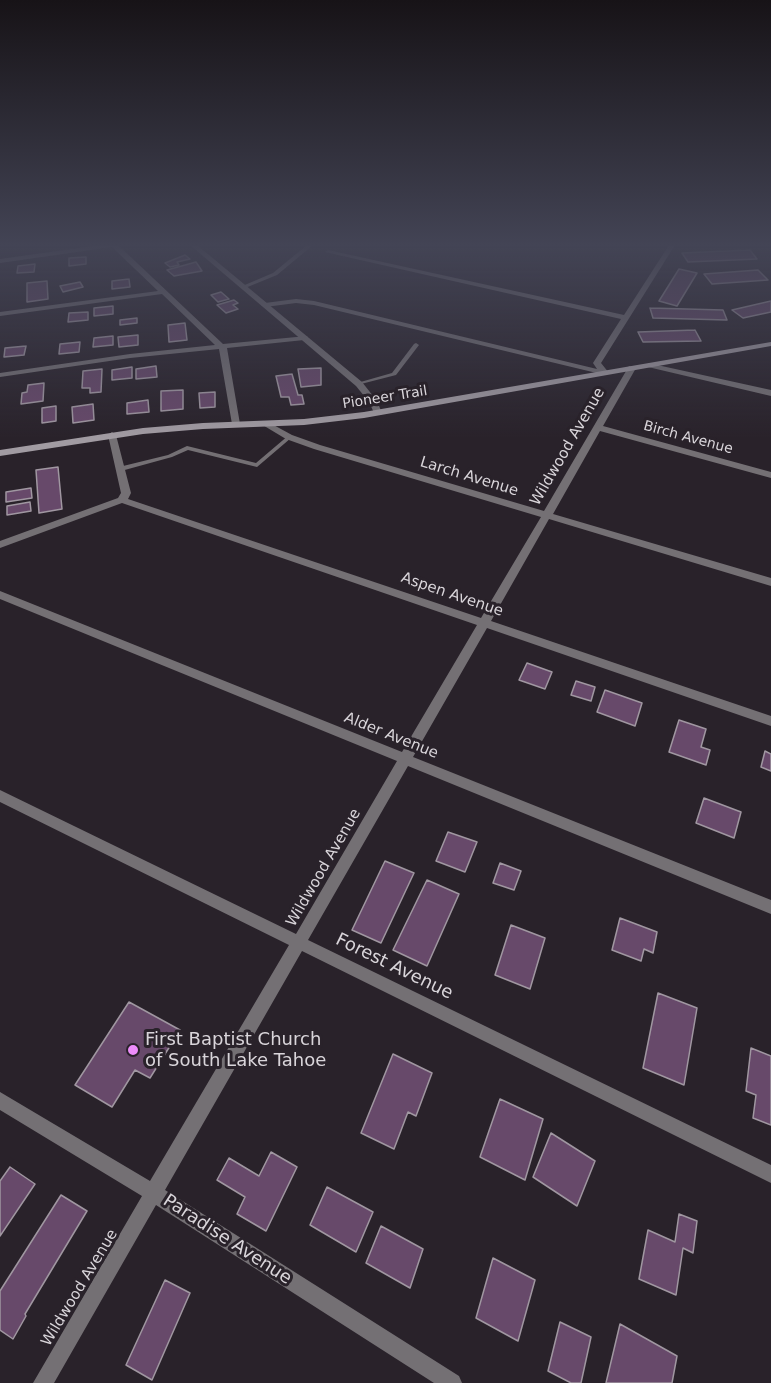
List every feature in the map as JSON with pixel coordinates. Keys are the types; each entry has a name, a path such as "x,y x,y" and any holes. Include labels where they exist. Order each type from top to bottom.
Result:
{"main road":[{"name":"Pioneer Trail","path":"0,453 112,435 236,424 304,422 378,413 771,344"}],"street":[{"path":"0,314 33,310"},
{"path":"182,310 222,347 225,353 236,424"},
{"path":"270,310 359,384 373,401 378,413"},
{"path":"341,310 605,373"},
{"path":"588,310 626,318"},
{"name":"Wildwood Avenue","path":"605,373 597,363 631,310"},
{"path":"0,375 88,361 304,338"},
{"path":"651,365 771,393"},
{"name":"Wildwood Avenue","path":"43,1383 155,1194 632,368"},
{"name":"Larch Avenue","path":"265,424 289,437 771,582"},
{"name":"Birch Avenue","path":"598,428 771,475"},
{"path":"0,545 122,500 126,493 112,435"},
{"name":"Aspen Avenue","path":"122,500 486,622 771,721"},
{"name":"Alder Avenue","path":"0,595 771,906"},
{"name":"Forest Avenue","path":"0,796 771,1174"},
{"name":"Paradise Avenue","path":"0,1100 155,1194 452,1383"}],"lane":[{"path":"359,384 394,374 416,345"},
{"path":"121,469 170,456 187,448 257,465 289,437"}],"building":[{"path":"94,310 113,310 113,314 94,316"},
{"path":"222,310 236,310 226,313"},
{"path":"650,310 706,310 723,310 727,320 653,318"},
{"path":"732,310 771,310 771,312 743,318"},
{"path":"88,312 88,320 68,322 69,313"},
{"path":"137,318 137,323 120,325 120,320"},
{"path":"185,323 187,340 169,342 168,325"},
{"path":"695,330 701,341 643,342 638,332"},
{"path":"138,335 138,345 119,347 118,337"},
{"path":"113,336 113,345 93,347 94,338"},
{"path":"80,342 79,352 59,354 60,344"},
{"path":"26,346 24,355 4,357 5,348"},
{"path":"156,366 157,377 136,379 136,369"},
{"path":"132,367 132,378 112,380 112,370"},
{"path":"321,368 321,385 301,387 298,369"},
{"path":"102,369 101,392 90,393 90,388 82,388 83,371"},
{"path":"292,374 298,395 302,395 304,404 291,405 289,397 281,397 276,376"},
{"path":"44,383 43,401 21,404 22,393 27,392 28,385"},
{"path":"183,390 183,409 161,411 161,391"},
{"path":"215,392 215,407 200,408 199,393"},
{"path":"148,400 149,412 127,414 127,403"},
{"path":"93,404 94,420 73,423 72,407"},
{"path":"56,406 56,421 42,423 42,408"},
{"path":"58,467 62,509 39,513 36,470"},
{"path":"31,488 32,498 6,502 6,492"},
{"path":"30,502 31,511 7,515 7,506"},
{"path":"527,663 552,672 545,689 519,680"},
{"path":"576,681 595,687 591,701 571,695"},
{"path":"605,690 642,703 635,726 597,712"},
{"path":"679,720 706,729 701,747 710,750 706,765 669,752"},
{"path":"765,751 771,754 771,771 761,767"},
{"path":"704,798 741,812 734,838 696,823"},
{"path":"448,832 477,842 465,872 436,861"},
{"path":"385,861 414,873 381,943 352,930"},
{"path":"500,863 521,871 514,890 493,883"},
{"path":"427,880 459,894 427,966 393,950"},
{"path":"620,918 657,932 653,953 644,949 641,961 612,950"},
{"path":"511,925 545,938 530,989 495,975"},
{"path":"658,993 697,1008 684,1085 643,1068"},
{"name":"First Baptist Church of South Lake Tahoe","path":"129,1002 180,1030 150,1078 135,1070 112,1107 75,1085"},
{"path":"751,1048 771,1056 771,1125 753,1118 756,1095 746,1091"},
{"path":"393,1054 432,1073 416,1116 408,1112 394,1149 361,1133"},
{"path":"500,1099 543,1119 525,1180 480,1157"},
{"path":"551,1133 595,1161 577,1206 533,1177"},
{"path":"271,1152 297,1167 266,1231 237,1214 245,1197 217,1180 229,1158 259,1176"},
{"path":"10,1167 35,1184 0,1236 0,1181"},
{"path":"327,1187 373,1212 356,1252 310,1225"},
{"path":"61,1195 87,1211 25,1314 13,1339 0,1330 0,1291"},
{"path":"679,1214 697,1221 693,1253 683,1248 676,1295 639,1279 648,1230 675,1242"},
{"path":"381,1226 423,1249 410,1288 366,1263"},
{"path":"493,1258 535,1280 518,1341 476,1318"},
{"path":"165,1280 190,1293 152,1380 126,1365"},
{"path":"560,1322 591,1337 581,1383 571,1383 548,1371"},
{"path":"620,1324 677,1356 672,1383 606,1383"}],"place":[{"name":"First Baptist Church of South Lake Tahoe","path":"133,1050"}]}
